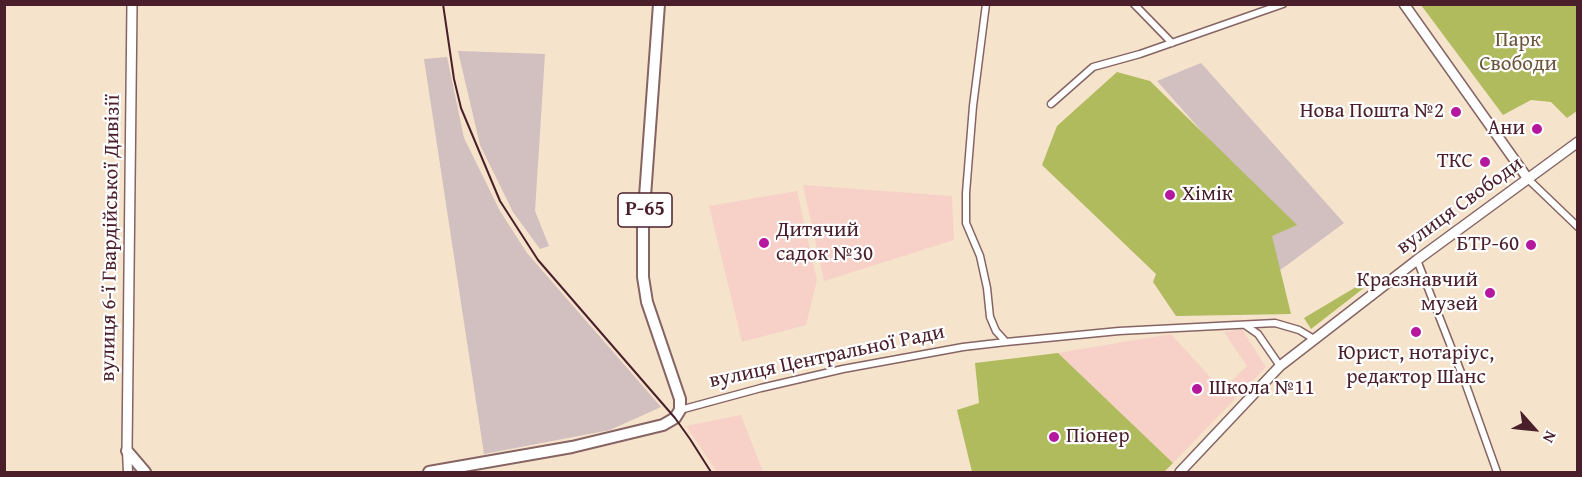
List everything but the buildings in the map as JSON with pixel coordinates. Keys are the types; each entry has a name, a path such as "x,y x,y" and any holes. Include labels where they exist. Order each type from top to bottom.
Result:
{"main road":[{"name":"вулиця 6-ї Гвардійської Дивізії","path":"127,451 132,4"},
{"name":"Р-65","path":"659,4 644,224 643,276 647,302 680,399 680,410"},
{"path":"1404,4 1528,179"},
{"name":"вулиця Свободи","path":"1180,472 1280,366 1417,260 1578,142"},
{"name":"вулиця Центральної Ради","path":"429,472 572,447 663,425 675,418 680,410"},
{"path":"127,451 145,472"}],"street":[{"path":"986,4 973,106 966,223 980,256 990,317 996,331 1006,342"},
{"path":"1134,4 1172,43"},
{"path":"1051,104 1093,67 1172,43 1283,4"},
{"path":"1528,179 1578,227"},
{"path":"1417,260 1497,472"},
{"name":"вулиця Центральної Ради","path":"680,410 823,373 963,347 1006,342 1177,327 1275,322 1299,330 1314,339"},
{"path":"1244,325 1258,334 1280,366"},
{"name":"вулиця 6-ї Гвардійської Дивізії","path":"125,472 127,451"}],"shaded area":[{"path":"458,51 545,54 535,211 549,246 540,249 513,212 480,145"},
{"path":"447,57 464,138 500,211 527,253 661,407 610,430 484,454 424,59"},
{"path":"1201,63 1344,223 1279,271 1255,191 1157,81"},
{"path":"803,185 952,196 954,240 824,281"},
{"name":"Дитячий садок №30","path":"797,191 817,280 806,325 742,342 709,206"},
{"path":"1242,329 1266,367 1173,463 1058,353 1171,334 1222,390 1247,366 1224,332"},
{"path":"741,415 763,472 717,472 686,426"}],"green space":[{"name":"Парк Свободи","path":"1421,5 1577,5 1577,111 1567,118 1551,102 1531,100 1503,115"},
{"name":"Хімік","path":"1117,72 1150,81 1297,225 1272,236 1291,314 1176,316 1153,282 1156,274 1042,165 1057,126"},
{"path":"1366,281 1369,284 1311,329 1304,318"},
{"name":"Піонер","path":"1058,353 1173,463 1164,472 972,472 957,410 979,403 975,363"}],"railway":[{"path":"443,4 454,79 461,108 500,201 538,260 675,418 711,472"}],"place":[{"name":"Нова Пошта №2","path":"1456,112"},
{"name":"Ани","path":"1537,129"},
{"name":"ТКС","path":"1485,162"},
{"name":"Хімік","path":"1170,195"},
{"name":"Дитячий садок №30","path":"764,243"},
{"name":"БТР-60","path":"1531,245"},
{"name":"Краєзнавчий музей","path":"1490,293"},
{"name":"Юрист, нотаріус, редактор Шанс","path":"1416,332"},
{"name":"Школа №11","path":"1197,389"},
{"name":"Піонер","path":"1054,437"}]}
